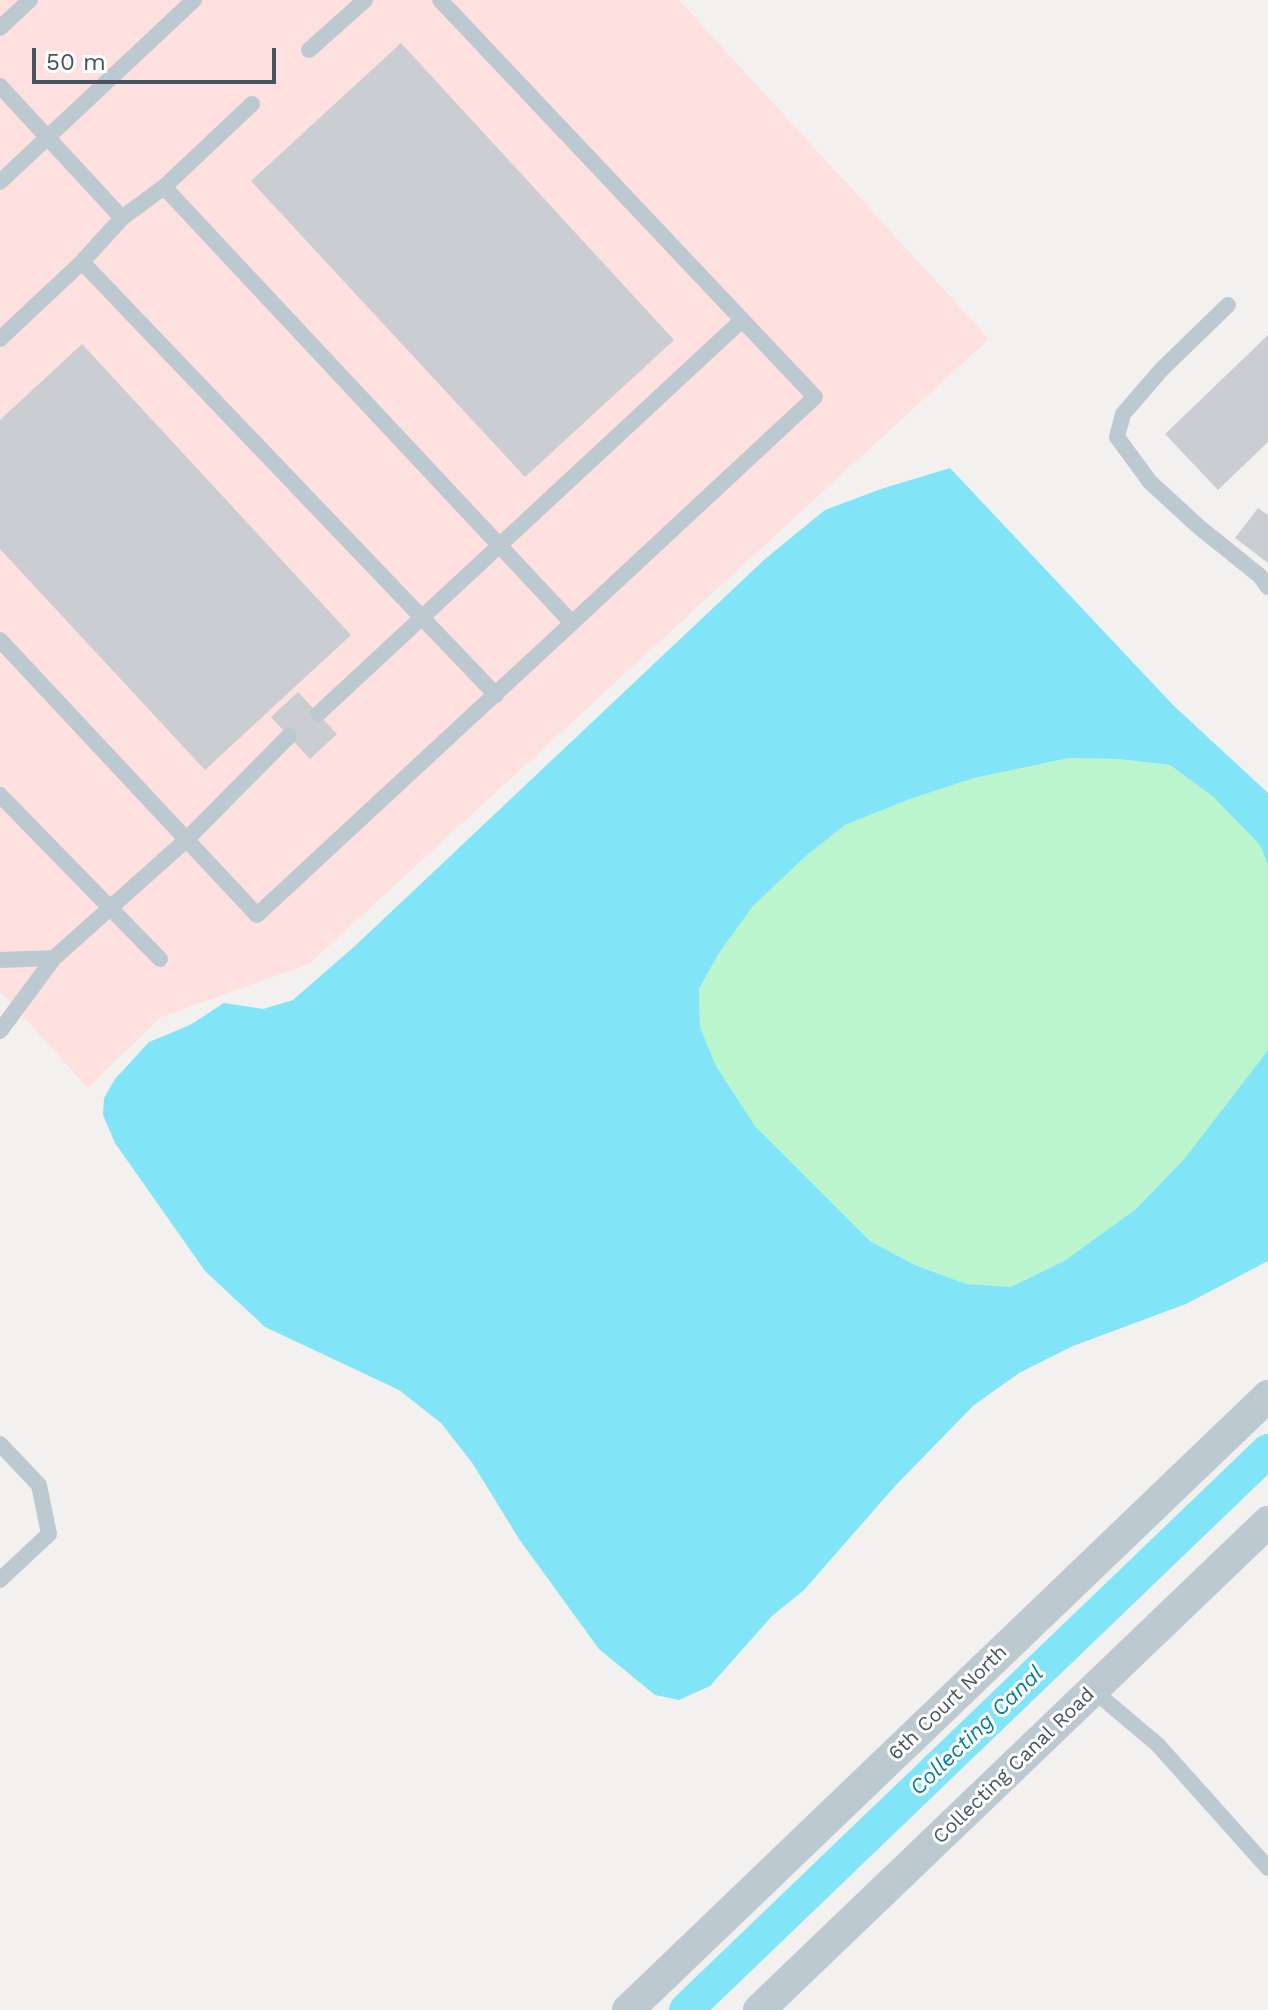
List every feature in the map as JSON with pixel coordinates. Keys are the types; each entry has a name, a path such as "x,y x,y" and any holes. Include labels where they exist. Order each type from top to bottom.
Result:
{"street":[{"name":"6th Court North","path":"628,2010 1268,1396"},
{"name":"Collecting Canal Road","path":"759,2010 1268,1522"}],"lane":[{"path":"0,28 30,0"},
{"path":"0,182 194,0"},
{"path":"309,50 365,0"},
{"path":"0,640 257,915 815,397 440,0"},
{"path":"0,86 122,218"},
{"path":"0,339 82,262 122,218 164,187 252,104"},
{"path":"164,187 572,623"},
{"path":"82,262 496,695"},
{"path":"1228,305 1162,369 1123,414 1117,437 1150,482 1260,576 1268,587"},
{"path":"318,714 741,321"},
{"path":"0,1031 54,958 185,841 289,736"},
{"path":"0,795 160,959"},
{"path":"0,960 54,958"},
{"path":"0,1444 39,1485 49,1534 0,1580"},
{"path":"1093,1690 1158,1745 1268,1868"}],"shaded area":[{"path":"0,0 679,0 989,339 309,964 161,1017 88,1088 0,991"}],"green space":[{"path":"1069,758 1170,765 1212,796 1260,845 1268,865 1268,1050 1185,1158 1136,1209 1064,1261 1011,1287 966,1284 915,1265 870,1241 755,1126 716,1066 700,1027 699,989 719,953 753,906 806,856 845,825 974,778"}],"water":[{"path":"950,468 1173,705 1268,793 1268,865 1260,845 1212,796 1170,765 1069,758 974,778 845,825 806,856 753,906 719,953 699,989 700,1027 716,1066 755,1126 870,1241 915,1265 966,1284 1011,1287 1064,1261 1136,1209 1185,1158 1268,1050 1268,1261 1186,1304 1073,1346 1019,1373 973,1406 896,1485 804,1590 772,1616 710,1686 679,1700 655,1695 599,1649 519,1539 473,1464 441,1423 399,1390 265,1327 205,1271 115,1143 103,1115 104,1098 115,1079 149,1042 190,1025 224,1003 263,1009 293,1000 356,945 765,559 825,510"}],"building":[{"path":"401,43 674,340 525,477 251,181"},
{"path":"1268,335 1268,442 1218,490 1165,434"},
{"path":"82,344 351,635 205,770 0,549 0,420"},
{"path":"1258,508 1268,515 1268,563 1235,538"},
{"path":"298,692 337,734 310,759 271,717"}],"waterway":[{"name":"Collecting Canal","path":"686,2010 1268,1451"}]}
